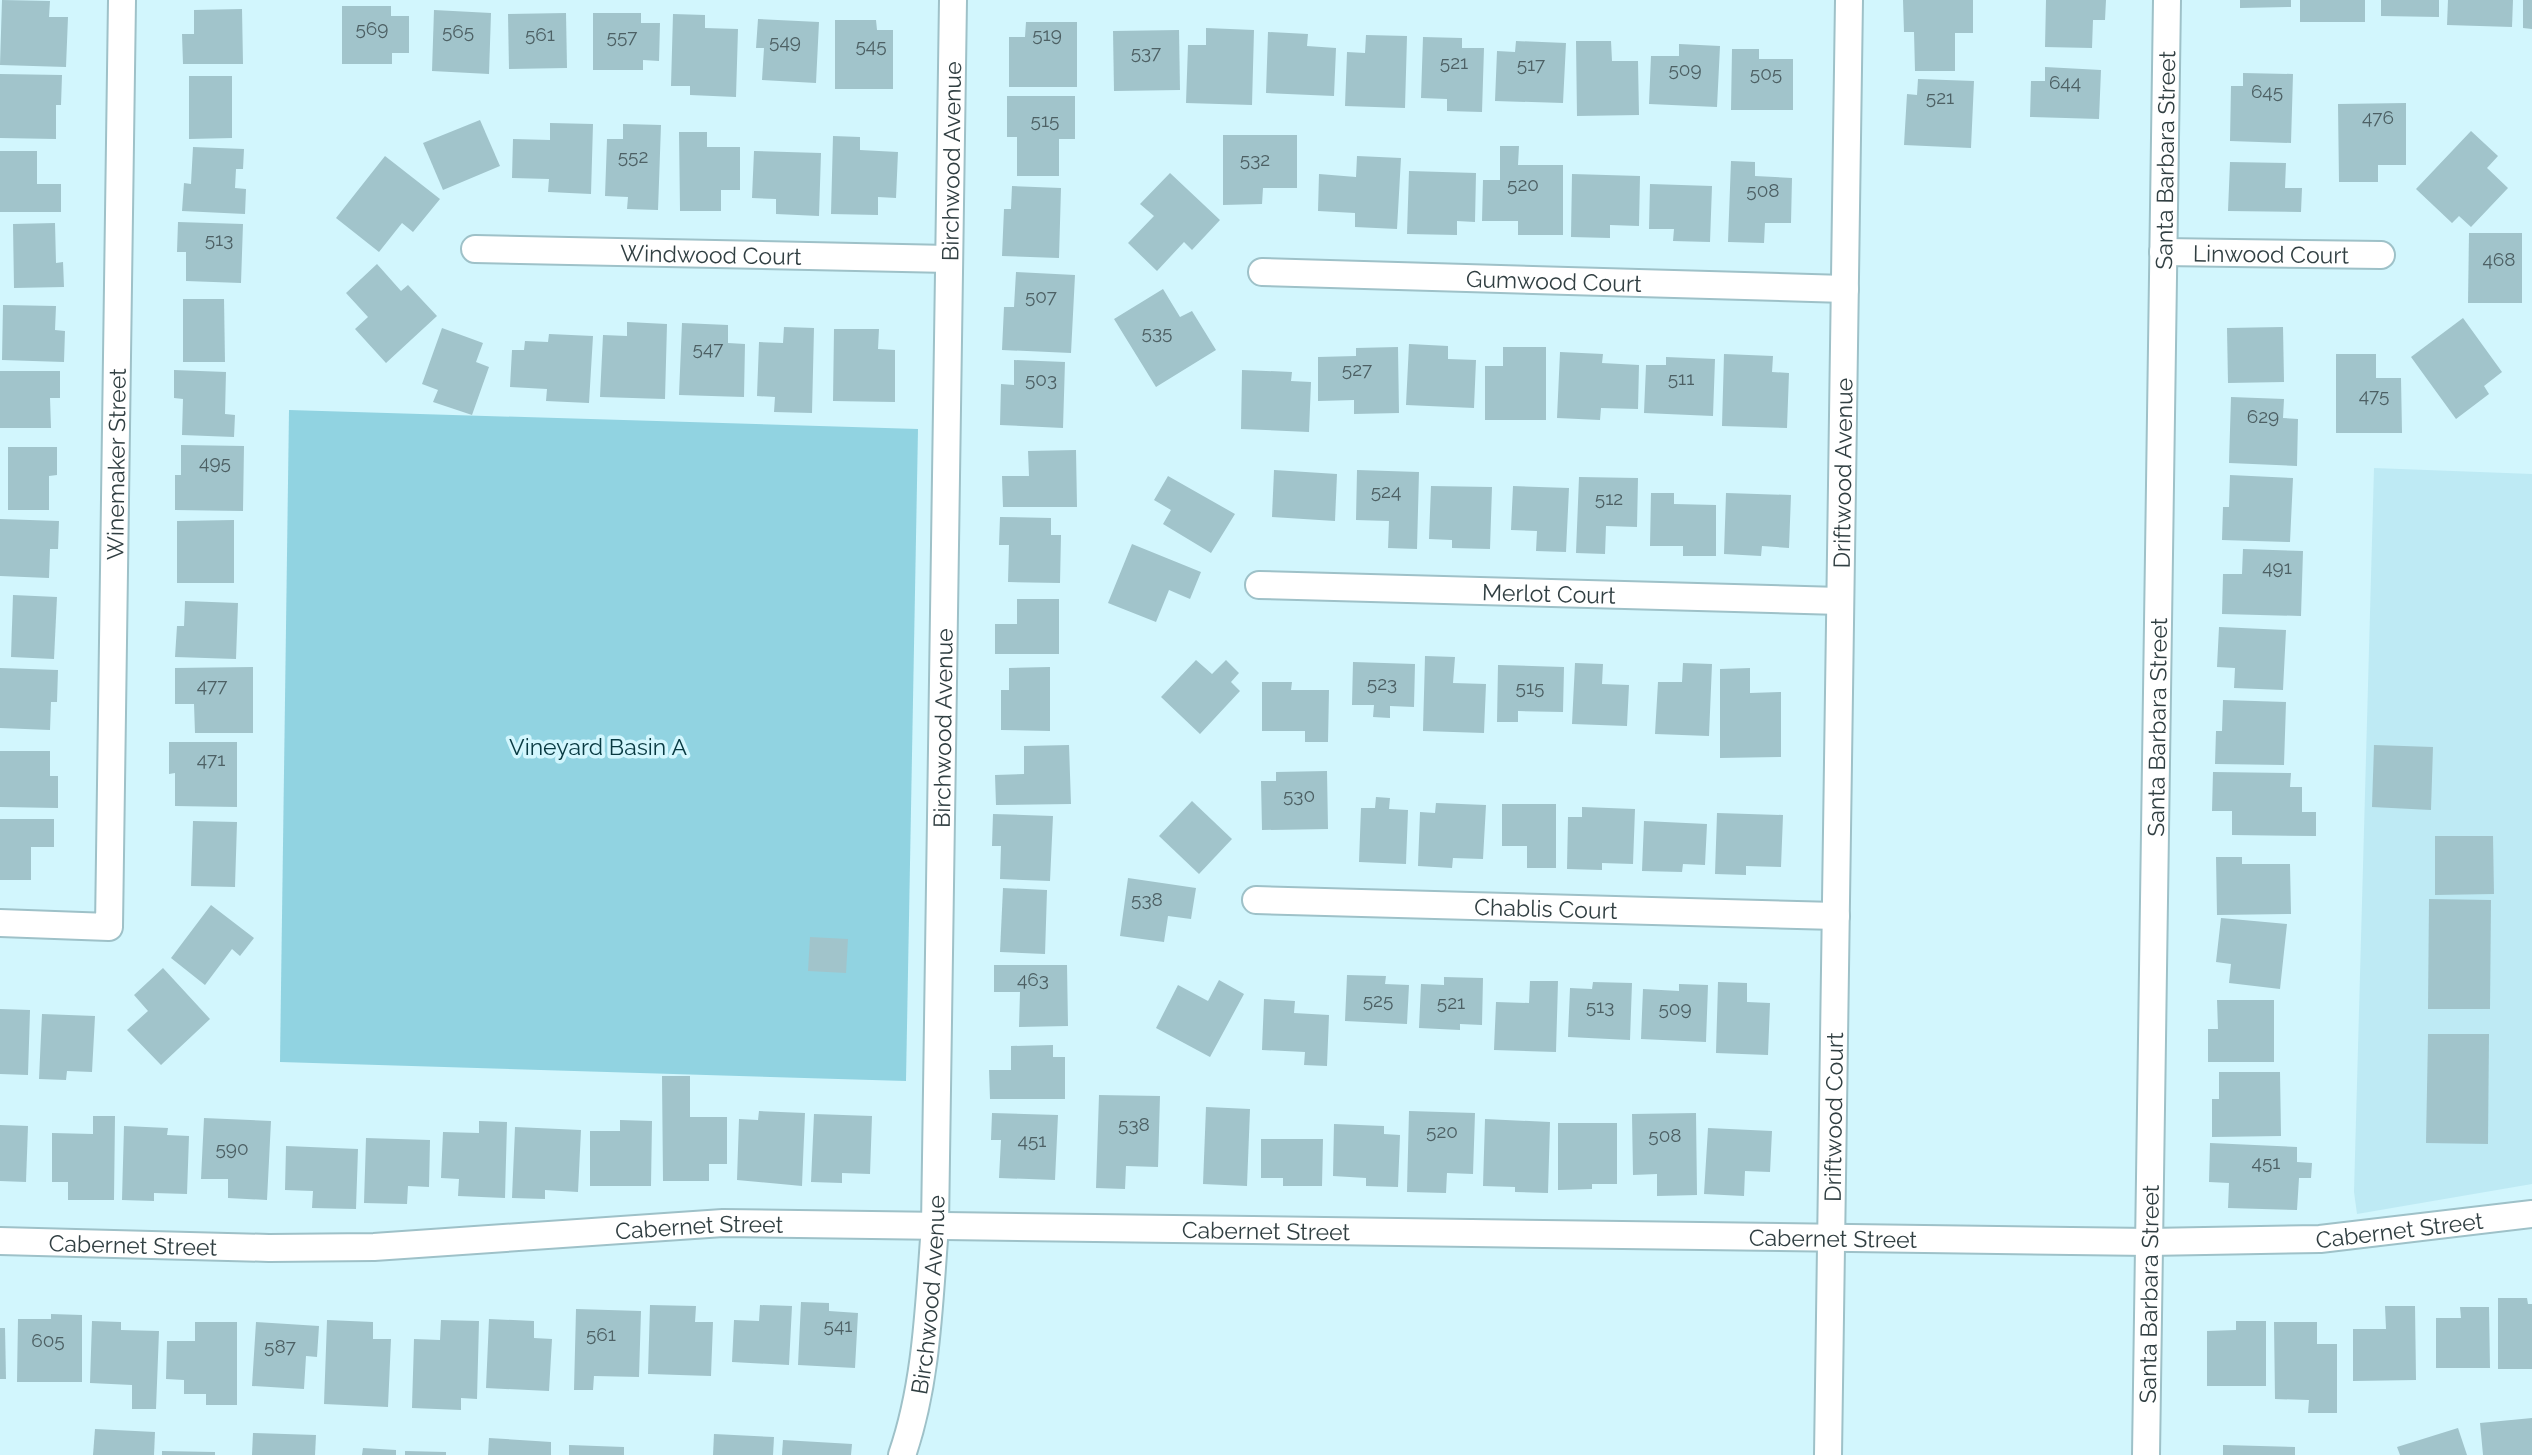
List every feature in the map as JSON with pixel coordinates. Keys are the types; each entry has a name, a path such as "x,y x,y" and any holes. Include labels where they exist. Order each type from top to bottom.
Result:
{"street":[{"name":"Winemaker Street","path":"0,923 109,927 122,0"},
{"name":"Birchwood Avenue","path":"902,1455 908,1438 927,1330 935,1226 953,0"},
{"name":"Driftwood Avenue","path":"1835,946 1849,0"},
{"name":"Santa Barbara Street","path":"2146,1455 2167,0"},
{"name":"Windwood Court","path":"475,248 948,259"},
{"name":"Linwood Court","path":"2163,252 2381,256"},
{"name":"Gumwood Court","path":"1262,272 1845,289"},
{"name":"Merlot Court","path":"1259,585 1840,601"},
{"name":"Chablis Court","path":"1256,900 1836,916"},
{"name":"Driftwood Court","path":"1828,1455 1835,946"},
{"name":"Cabernet Street","path":"0,1241 269,1248 374,1247 723,1223 2149,1242 2320,1239 2532,1214"}],"shaded area":[{"path":"2374,468 2532,474 2532,1184 2357,1214 2354,1192"}],"green space":[{"name":"Vineyard Basin A","path":"289,410 918,429 906,1081 280,1062"}],"building":[{"path":"2,0 50,1 49,17 68,17 66,67 0,65"},
{"path":"1903,0 1973,0 1973,33 1955,33 1955,71 1915,71 1914,32 1904,32"},
{"path":"2046,0 2106,0 2105,20 2093,20 2092,48 2045,47"},
{"path":"2240,0 2291,0 2291,7 2240,8"},
{"path":"2300,0 2365,0 2365,22 2300,22"},
{"path":"2381,0 2439,0 2439,17 2381,16"},
{"path":"2448,0 2513,0 2512,27 2447,25"},
{"path":"2523,0 2532,0 2532,29 2523,28"},
{"path":"342,6 391,6 391,16 409,16 409,53 392,53 392,64 342,64"},
{"path":"242,9 243,64 183,64 182,34 194,34 194,10"},
{"path":"434,10 491,13 489,74 432,71"},
{"path":"566,13 567,68 509,69 508,14"},
{"path":"593,13 641,13 641,23 660,23 659,61 643,60 643,70 593,70"},
{"path":"673,14 705,15 705,28 738,29 736,97 690,95 690,86 671,86"},
{"path":"758,19 819,22 816,83 762,80 764,48 756,48"},
{"path":"835,20 876,20 877,30 893,30 893,89 835,89"},
{"path":"1026,22 1077,22 1077,87 1009,87 1009,37 1025,37"},
{"path":"1206,28 1254,30 1252,105 1186,103 1188,45 1206,45"},
{"path":"1179,30 1180,90 1114,91 1113,31"},
{"path":"1268,32 1308,34 1307,46 1336,48 1334,96 1266,93"},
{"path":"1366,35 1407,36 1405,108 1345,106 1347,52 1365,53"},
{"path":"1423,37 1462,38 1462,48 1484,48 1482,112 1447,111 1447,99 1421,98"},
{"path":"1516,41 1566,43 1563,103 1495,101 1497,51 1515,52"},
{"path":"1576,41 1611,41 1612,61 1638,61 1639,115 1577,116"},
{"path":"1679,44 1720,46 1717,107 1649,104 1651,56 1679,56"},
{"path":"1732,49 1759,49 1759,59 1793,59 1793,110 1731,110"},
{"path":"2045,67 2101,70 2099,119 2030,117 2031,81 2045,81"},
{"path":"2243,73 2293,74 2291,143 2230,141 2231,86 2243,86"},
{"path":"0,74 62,75 61,105 56,105 56,139 0,138"},
{"path":"189,76 232,76 232,138 189,139"},
{"path":"1918,79 1974,81 1971,148 1904,145 1907,94 1917,95"},
{"path":"1007,96 1075,96 1075,139 1059,139 1059,176 1017,176 1017,137 1007,137"},
{"path":"2406,103 2406,165 2378,165 2378,182 2339,182 2338,104"},
{"path":"480,120 500,166 443,190 423,143"},
{"path":"550,123 593,124 591,194 548,192 549,179 512,178 513,139 550,140"},
{"path":"623,124 661,125 658,210 627,209 628,197 605,196 607,139 623,139"},
{"path":"2471,131 2498,156 2487,168 2508,188 2471,227 2459,216 2452,223 2416,189"},
{"path":"679,132 707,132 707,147 740,147 740,190 721,190 721,211 680,211"},
{"path":"1223,135 1297,135 1297,188 1263,188 1262,204 1223,205"},
{"path":"833,136 860,137 860,150 898,152 896,198 878,197 878,215 831,214"},
{"path":"1500,146 1519,146 1518,165 1563,165 1563,235 1518,235 1518,221 1482,221 1483,180 1500,180"},
{"path":"193,147 244,149 243,169 236,169 235,188 246,189 245,214 182,211 184,183 191,184"},
{"path":"0,151 37,151 37,184 61,184 61,212 0,212"},
{"path":"754,151 821,153 819,216 776,214 776,199 752,198"},
{"path":"385,156 440,199 413,232 402,223 379,252 336,218"},
{"path":"1357,156 1401,158 1397,229 1355,227 1355,213 1318,211 1319,174 1356,177"},
{"path":"1731,161 1755,162 1755,176 1792,178 1791,223 1765,223 1764,243 1728,242"},
{"path":"2230,162 2286,163 2285,188 2302,188 2301,212 2228,211"},
{"path":"1409,171 1476,173 1475,222 1457,221 1457,235 1407,234"},
{"path":"1170,173 1220,220 1192,250 1184,242 1157,271 1128,243 1154,216 1140,204"},
{"path":"1572,174 1640,176 1639,226 1610,225 1610,238 1571,237"},
{"path":"1650,184 1712,186 1710,242 1673,241 1674,229 1649,229"},
{"path":"1012,186 1061,188 1059,258 1002,256 1004,209 1011,209"},
{"path":"178,222 243,224 241,283 186,281 186,252 177,252"},
{"path":"55,223 56,263 63,262 64,287 14,288 13,224"},
{"path":"2469,233 2522,233 2522,303 2468,303"},
{"path":"377,264 401,291 408,285 437,316 386,363 355,329 368,317 346,293"},
{"path":"1016,272 1075,275 1071,353 1002,350 1004,307 1014,307"},
{"path":"1163,289 1180,317 1192,311 1216,350 1156,387 1114,319"},
{"path":"183,299 224,299 225,362 183,362"},
{"path":"3,305 56,306 55,330 65,331 64,362 2,360"},
{"path":"2463,318 2502,372 2484,386 2489,394 2456,419 2411,357"},
{"path":"627,322 667,324 665,399 600,397 603,335 627,336"},
{"path":"682,323 728,325 728,343 745,344 744,397 679,395"},
{"path":"784,327 814,328 812,413 774,412 775,397 757,396 759,342 783,343"},
{"path":"2283,327 2284,382 2228,383 2227,328"},
{"path":"442,328 483,343 476,362 489,367 472,415 433,402 438,390 422,384"},
{"path":"834,329 879,329 878,349 895,350 895,402 833,401"},
{"path":"549,334 593,336 589,403 546,401 547,389 510,387 512,350 524,350 525,341 548,342"},
{"path":"1409,344 1448,346 1448,359 1476,360 1474,408 1406,405"},
{"path":"1398,347 1399,413 1354,414 1354,400 1318,401 1318,357 1356,356 1356,348"},
{"path":"1503,347 1546,347 1546,420 1485,420 1485,366 1503,366"},
{"path":"1560,352 1603,354 1602,363 1639,365 1638,409 1601,408 1600,420 1557,418"},
{"path":"1724,354 1773,356 1772,372 1789,373 1787,428 1722,426"},
{"path":"2336,354 2376,354 2376,378 2401,378 2402,433 2336,433"},
{"path":"1666,357 1715,359 1713,416 1644,413 1646,365 1666,365"},
{"path":"1014,360 1065,362 1063,428 1000,425 1001,384 1014,385"},
{"path":"174,370 226,372 225,414 235,415 234,437 182,435 183,399 174,398"},
{"path":"1242,370 1292,372 1291,381 1311,382 1309,432 1241,429"},
{"path":"0,371 60,371 60,398 50,398 51,428 0,428"},
{"path":"2231,397 2284,399 2283,418 2298,419 2297,466 2229,463"},
{"path":"181,445 244,446 243,511 175,510 175,475 181,475"},
{"path":"8,447 57,447 57,475 49,476 49,510 8,510"},
{"path":"1076,450 1077,507 1003,507 1002,476 1029,476 1028,451"},
{"path":"1274,470 1337,474 1335,521 1272,517"},
{"path":"1357,470 1419,472 1417,549 1388,548 1389,521 1356,520"},
{"path":"2230,475 2293,478 2290,542 2222,540 2223,507 2229,507"},
{"path":"1168,476 1235,514 1211,553 1163,524 1171,510 1154,500"},
{"path":"1579,477 1638,478 1637,527 1606,526 1605,554 1576,553"},
{"path":"1431,486 1492,487 1490,549 1452,548 1452,540 1429,539"},
{"path":"1513,486 1569,488 1566,552 1536,551 1537,531 1511,530"},
{"path":"1651,493 1674,493 1674,504 1716,505 1716,556 1683,556 1683,546 1650,546"},
{"path":"1726,493 1791,495 1789,548 1762,546 1761,556 1724,554"},
{"path":"1000,517 1051,518 1051,535 1061,535 1060,583 1008,582 1009,545 999,545"},
{"path":"0,519 59,521 58,549 50,549 49,578 0,576"},
{"path":"234,520 234,583 177,583 177,521"},
{"path":"1132,544 1201,572 1190,599 1169,590 1156,622 1108,603"},
{"path":"2243,549 2303,551 2301,616 2222,614 2223,574 2242,574"},
{"path":"13,595 57,597 54,659 11,657"},
{"path":"1017,599 1059,599 1059,654 995,654 995,624 1017,624"},
{"path":"185,601 238,603 236,659 175,657 177,626 184,626"},
{"path":"2219,627 2286,630 2283,690 2234,688 2235,668 2217,667"},
{"path":"1425,656 1455,657 1453,683 1486,684 1484,733 1423,731"},
{"path":"1196,660 1212,674 1226,660 1239,673 1231,682 1240,691 1200,734 1161,697"},
{"path":"1353,662 1415,664 1414,707 1390,706 1390,718 1373,717 1374,705 1352,705"},
{"path":"1575,663 1603,664 1602,684 1629,685 1627,726 1572,724"},
{"path":"1683,663 1712,664 1709,736 1655,734 1658,682 1682,682"},
{"path":"1498,665 1564,667 1563,712 1518,711 1518,722 1497,722"},
{"path":"253,667 253,733 195,733 194,704 175,704 175,668"},
{"path":"1050,667 1050,731 1001,730 1001,690 1009,690 1009,668"},
{"path":"0,668 58,670 57,702 51,702 50,730 0,728"},
{"path":"1750,668 1750,693 1781,692 1781,757 1720,758 1720,669"},
{"path":"1262,682 1292,682 1291,690 1329,690 1328,742 1305,742 1305,731 1262,731"},
{"path":"2223,700 2286,702 2284,765 2215,764 2216,731 2222,731"},
{"path":"169,742 237,742 237,807 175,806 175,773 169,774"},
{"path":"1069,745 1071,804 996,805 995,775 1024,774 1024,746"},
{"path":"2374,745 2433,747 2431,810 2372,807"},
{"path":"0,751 50,751 50,776 58,776 58,808 0,807"},
{"path":"1327,771 1328,829 1262,830 1261,781 1276,781 1276,772"},
{"path":"2213,772 2291,773 2290,787 2302,787 2302,812 2316,812 2316,836 2232,835 2232,811 2212,811"},
{"path":"1376,797 1390,798 1389,809 1408,810 1406,864 1359,862 1361,808 1375,808"},
{"path":"1192,801 1232,839 1199,874 1159,836"},
{"path":"1436,803 1486,805 1483,859 1453,858 1452,868 1418,866 1420,812 1435,813"},
{"path":"1502,804 1556,804 1556,868 1527,868 1527,846 1502,846"},
{"path":"1582,807 1635,809 1633,864 1602,863 1602,870 1567,869 1568,817 1582,817"},
{"path":"1717,813 1783,815 1781,867 1746,866 1746,875 1715,874"},
{"path":"993,814 1053,816 1050,881 1000,879 1001,846 992,846"},
{"path":"0,819 54,819 54,847 31,847 31,880 0,880"},
{"path":"193,821 237,822 235,887 191,886"},
{"path":"1644,821 1707,824 1705,865 1683,864 1682,872 1642,871"},
{"path":"2435,836 2493,836 2494,894 2435,895"},
{"path":"2216,857 2242,857 2242,864 2290,864 2291,914 2217,915"},
{"path":"1128,878 1196,888 1191,919 1168,916 1164,942 1120,936"},
{"path":"1003,888 1047,890 1045,954 1000,952"},
{"path":"2429,899 2491,900 2490,1009 2428,1009"},
{"path":"211,905 254,938 240,956 232,949 205,985 171,958"},
{"path":"2221,918 2287,924 2280,989 2229,983 2231,964 2216,962"},
{"path":"810,937 848,939 846,973 808,971"},
{"path":"994,965 1067,965 1068,1026 1019,1027 1020,992 994,992"},
{"path":"163,968 210,1019 161,1065 127,1030 148,1011 134,995"},
{"path":"1347,975 1386,976 1385,984 1409,985 1407,1024 1345,1021"},
{"path":"1444,977 1483,978 1482,1025 1460,1024 1460,1030 1419,1028 1421,984 1444,985"},
{"path":"1219,980 1244,994 1210,1057 1156,1028 1178,985 1208,1001"},
{"path":"1530,981 1558,981 1556,1052 1494,1050 1496,1002 1529,1003"},
{"path":"1593,982 1632,983 1630,1040 1568,1037 1570,988 1592,989"},
{"path":"1718,982 1747,983 1747,1002 1770,1003 1768,1055 1716,1053"},
{"path":"1679,984 1708,985 1706,1042 1641,1039 1643,989 1679,991"},
{"path":"1264,999 1295,1001 1294,1013 1329,1015 1327,1066 1304,1065 1305,1052 1262,1050"},
{"path":"2217,1000 2274,1000 2274,1062 2208,1062 2208,1029 2218,1029"},
{"path":"0,1009 30,1010 28,1075 0,1074"},
{"path":"42,1014 95,1016 92,1072 67,1071 66,1080 39,1079"},
{"path":"2428,1034 2489,1034 2488,1144 2426,1143"},
{"path":"1053,1045 1053,1057 1065,1057 1065,1099 990,1099 989,1070 1011,1070 1011,1046"},
{"path":"2219,1072 2280,1072 2281,1136 2212,1137 2212,1099 2219,1099"},
{"path":"662,1076 690,1076 690,1117 727,1117 727,1164 709,1164 709,1181 663,1181"},
{"path":"1099,1095 1160,1096 1158,1167 1126,1166 1125,1189 1096,1188"},
{"path":"1206,1107 1250,1109 1247,1186 1203,1184"},
{"path":"759,1111 805,1113 802,1186 737,1180 739,1119 758,1120"},
{"path":"1409,1111 1475,1113 1473,1174 1447,1173 1446,1193 1407,1192"},
{"path":"992,1113 1058,1115 1055,1180 999,1178 1001,1140 991,1140"},
{"path":"1696,1113 1697,1195 1657,1196 1657,1174 1633,1175 1632,1114"},
{"path":"814,1114 872,1116 870,1174 842,1173 842,1183 811,1182"},
{"path":"93,1116 115,1116 114,1200 68,1200 68,1182 52,1182 52,1133 93,1134"},
{"path":"204,1118 271,1121 267,1200 228,1198 228,1179 201,1179"},
{"path":"1485,1119 1550,1122 1548,1193 1515,1192 1515,1187 1483,1186"},
{"path":"620,1120 652,1121 651,1186 590,1186 590,1131 620,1131"},
{"path":"479,1121 507,1122 505,1198 458,1196 459,1179 441,1178 443,1132 479,1133"},
{"path":"1558,1123 1617,1123 1617,1184 1592,1184 1592,1189 1558,1190"},
{"path":"1334,1124 1384,1126 1384,1134 1400,1135 1398,1187 1366,1186 1366,1178 1333,1176"},
{"path":"0,1125 28,1126 26,1182 0,1181"},
{"path":"124,1126 168,1128 167,1135 189,1136 187,1194 154,1193 154,1201 122,1200"},
{"path":"515,1127 581,1130 578,1192 545,1190 545,1199 512,1198"},
{"path":"1708,1128 1772,1131 1770,1172 1745,1171 1744,1196 1704,1194"},
{"path":"366,1138 430,1140 429,1187 408,1186 407,1204 364,1203"},
{"path":"1261,1139 1323,1139 1322,1186 1283,1186 1283,1178 1261,1178"},
{"path":"2210,1143 2297,1147 2297,1162 2312,1163 2311,1178 2299,1178 2297,1210 2228,1208 2229,1183 2209,1182"},
{"path":"286,1146 358,1149 356,1209 312,1208 313,1191 285,1190"},
{"path":"2498,1298 2527,1298 2528,1304 2532,1304 2532,1369 2498,1369"},
{"path":"801,1302 829,1303 829,1311 858,1313 855,1368 798,1365"},
{"path":"650,1305 696,1306 695,1322 713,1322 711,1376 648,1374"},
{"path":"760,1305 792,1306 789,1365 732,1362 734,1320 759,1321"},
{"path":"2385,1306 2415,1306 2416,1380 2353,1381 2353,1329 2386,1329"},
{"path":"2460,1307 2489,1307 2490,1368 2436,1368 2436,1318 2461,1318"},
{"path":"576,1309 641,1311 639,1377 594,1376 593,1390 574,1390"},
{"path":"51,1314 82,1315 82,1382 17,1382 18,1319 51,1319"},
{"path":"489,1319 534,1321 534,1338 552,1339 549,1391 486,1388"},
{"path":"327,1320 373,1322 373,1339 391,1339 388,1407 324,1404"},
{"path":"441,1320 479,1321 477,1399 461,1398 461,1410 412,1408 414,1339 440,1340"},
{"path":"92,1321 121,1322 121,1330 159,1331 156,1409 132,1409 132,1385 90,1383"},
{"path":"2236,1321 2266,1321 2266,1386 2207,1386 2207,1331 2236,1330"},
{"path":"195,1322 237,1322 237,1405 206,1405 206,1394 184,1394 184,1380 166,1379 167,1341 195,1341"},
{"path":"256,1322 319,1326 317,1357 306,1356 304,1389 252,1386"},
{"path":"2274,1322 2317,1322 2317,1344 2337,1344 2337,1413 2308,1413 2309,1400 2275,1399"},
{"path":"0,1328 5,1328 6,1379 0,1379"},
{"path":"2532,1418 2532,1455 2483,1455 2480,1423"},
{"path":"2458,1428 2467,1455 2400,1455 2397,1447"},
{"path":"95,1429 155,1432 154,1455 93,1455"},
{"path":"253,1433 316,1435 315,1455 252,1455"},
{"path":"714,1434 774,1437 773,1455 713,1455"},
{"path":"489,1438 551,1442 551,1455 488,1455"},
{"path":"783,1440 852,1444 851,1455 782,1455"},
{"path":"569,1445 624,1447 624,1455 569,1455"},
{"path":"2223,1445 2295,1447 2295,1455 2223,1455"},
{"path":"363,1448 396,1450 396,1455 362,1455"},
{"path":"162,1451 215,1452 215,1455 162,1455"},
{"path":"405,1451 446,1452 446,1455 405,1455"}]}
